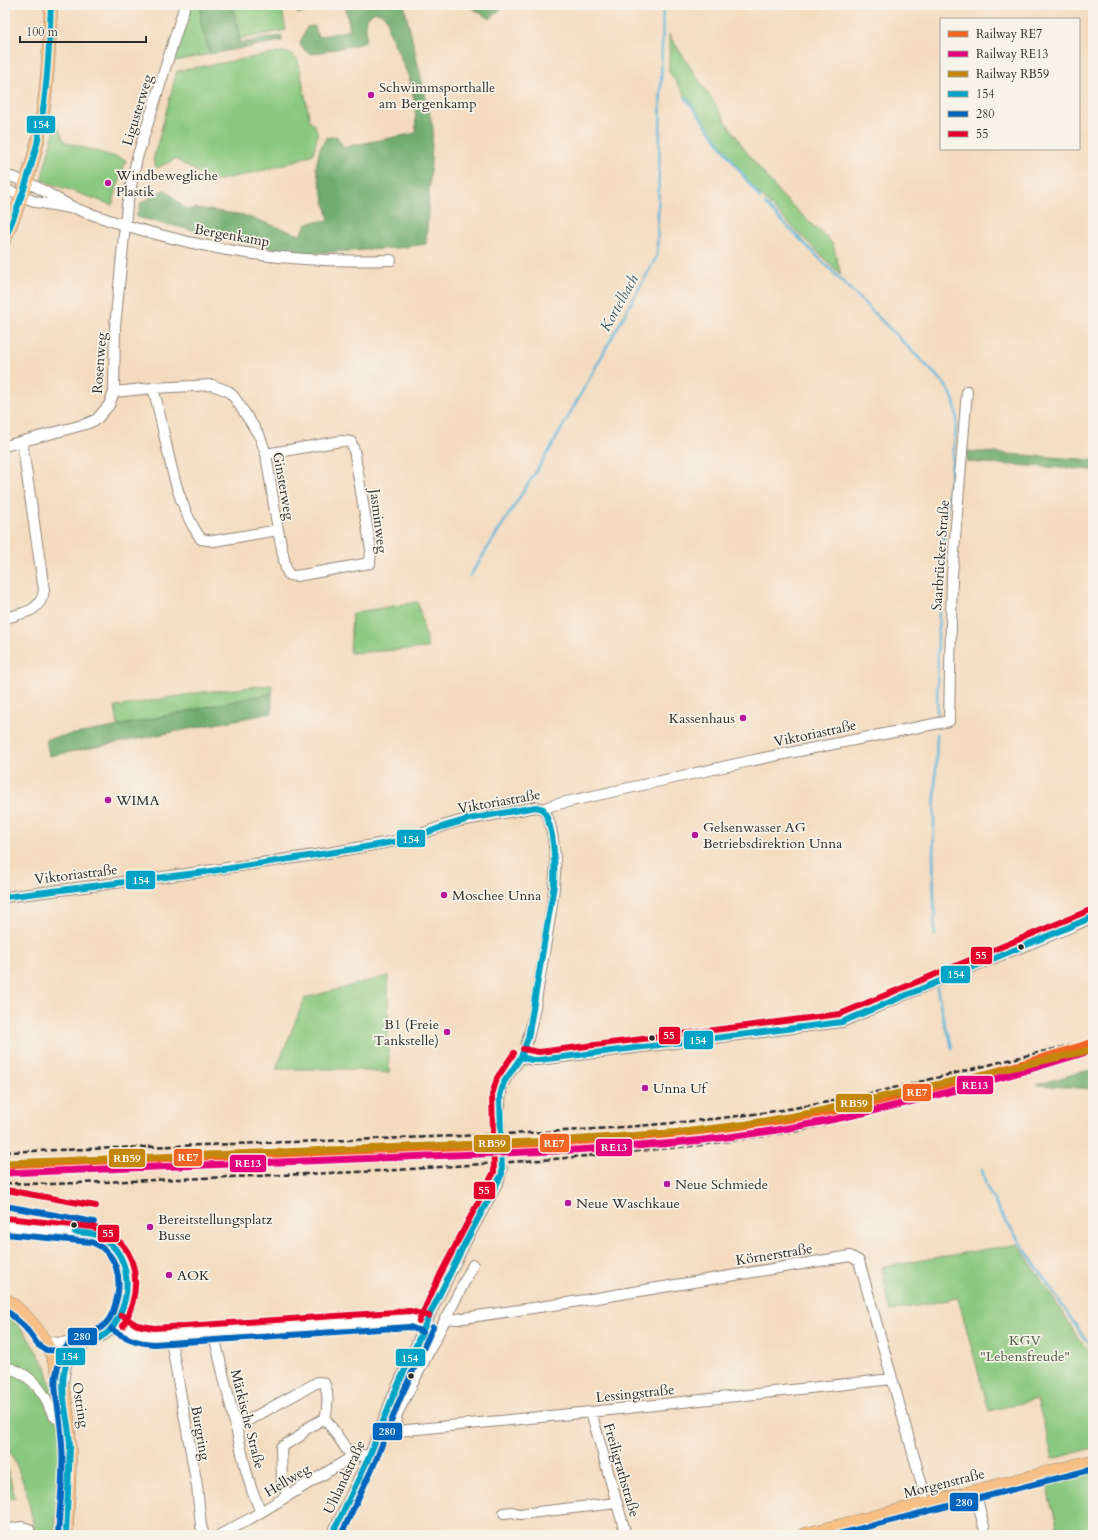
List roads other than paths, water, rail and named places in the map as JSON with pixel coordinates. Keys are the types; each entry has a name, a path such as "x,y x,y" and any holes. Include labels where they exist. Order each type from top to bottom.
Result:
{"main road":[{"path":"5,239 22,196 40,130 45,100 50,49 51,5"},
{"name":"Ostring","path":"5,1299 31,1322 44,1340 54,1361 63,1387 68,1418 70,1461 66,1535"},
{"name":"Morgenstraße","path":"803,1535 1093,1461"}],"street":[{"name":"Ligusterweg","path":"124,226 126,205 138,158 185,5"},
{"name":"Bergenkamp","path":"5,175 26,182 72,208"},
{"name":"Bergenkamp","path":"5,189 36,202 72,208 124,226 222,249 264,256 353,261 391,260"},
{"name":"Rosenweg","path":"5,446 86,424 97,419 110,405 114,392 115,327 124,226"},
{"name":"Ginsterweg","path":"114,392 153,388 212,385 228,391 234,397 260,437 266,454 278,530 214,541 201,539 196,531 176,484 161,414 153,388"},
{"name":"Saarbrücker Straße","path":"949,721 952,575 967,391"},
{"name":"Jasminweg","path":"266,454 341,441 351,442 354,450 371,550 370,563 296,576 289,574 286,569 278,530"},
{"path":"5,618 33,610 43,599 44,590 22,442"},
{"name":"Viktoriastraße","path":"5,897 186,874 328,853 407,839 460,821 536,807 543,809 553,805 754,760 949,721"},
{"path":"500,1106 500,1096 504,1082 521,1057 528,1038 555,874 552,838 548,818 543,809"},
{"path":"521,1057 539,1060 842,1022 1093,917"},
{"path":"381,1431 393,1396 426,1324 447,1279 499,1180 502,1169"},
{"path":"5,1226 82,1233 98,1236 116,1248 122,1258 127,1278 125,1302 116,1322 109,1332 74,1349 68,1359 63,1387"},
{"name":"Körnerstraße","path":"445,1318 457,1319 567,1303 850,1256 859,1261 927,1503"},
{"path":"398,1430 396,1418 398,1412 473,1265"},
{"path":"116,1322 137,1335 154,1336 411,1319 419,1320 426,1324"},
{"path":"44,1340 54,1343 67,1342 92,1334 116,1322"},
{"name":"Märkische Straße","path":"213,1332 252,1492 261,1512"},
{"name":"Burgring","path":"170,1335 196,1486 201,1526 204,1535"},
{"path":"5,1367 21,1373 38,1387 46,1398 52,1414 56,1418 68,1418"},
{"name":"Lessingstraße","path":"381,1431 387,1432 591,1412 892,1379"},
{"path":"236,1427 318,1382 324,1383 326,1387 326,1418 352,1457 363,1455 369,1457"},
{"name":"Freiligrathstraße","path":"591,1412 626,1535"},
{"path":"288,1496 282,1484 281,1447 300,1437 306,1429 326,1418"},
{"name":"Uhlandstraße","path":"332,1535 381,1431"},
{"name":"Hellweg","path":"220,1535 352,1457"},
{"path":"975,1491 986,1535"},
{"path":"504,1513 512,1512 520,1514 617,1503"},
{"path":"5,1530 22,1527 30,1532"}],"waterway":[{"name":"Kortelbach","path":"470,576 552,446 657,256 663,5"},
{"path":"685,97 760,198"},
{"path":"765,204 941,380 951,394 957,419 943,542"},
{"path":"937,715 938,632 942,553"},
{"path":"935,935 933,855 937,734"},
{"path":"937,988 945,1027 949,1035 952,1048"},
{"path":"982,1169 986,1186 1001,1214 1082,1335 1093,1348"}],"tunnel":[{"path":"500,1106 502,1169"}],"railway":[{"path":"5,1152 490,1135 666,1124 754,1114 840,1100 1093,1040"},
{"path":"5,1183 52,1184 382,1171 554,1159 701,1145 758,1137 798,1131 904,1107"}],"rail line":[{"name":"RE7","path":"5,1165 553,1143 645,1137 706,1131 797,1118 872,1103 983,1075 1093,1042"},
{"name":"RB59","path":"5,1163 554,1141 683,1132 747,1124 810,1113 1091,1050"},
{"name":"RE13","path":"5,1173 615,1148 739,1136 800,1126 874,1111 1021,1072 1093,1050"}],"place":[{"name":"Schwimmsporthalle am Bergenkamp","path":"371,95"},
{"name":"Windbewegliche Plastik","path":"108,183"},
{"name":"Kassenhaus","path":"743,718"},
{"name":"WIMA","path":"108,800"},
{"name":"Gelsenwasser AG Betriebsdirektion Unna","path":"695,835"},
{"name":"Moschee Unna","path":"444,895"},
{"name":"B1 (Freie Tankstelle)","path":"447,1032"},
{"name":"Unna Uf","path":"645,1088"},
{"name":"Neue Schmiede","path":"667,1184"},
{"name":"Neue Waschkaue","path":"568,1203"},
{"name":"Bereitstellungsplatz Busse","path":"150,1227"},
{"name":"AOK","path":"169,1275"}],"park label":[{"name":"KGV \"Lebensfreude\"","path":"1025,1348"}]}
